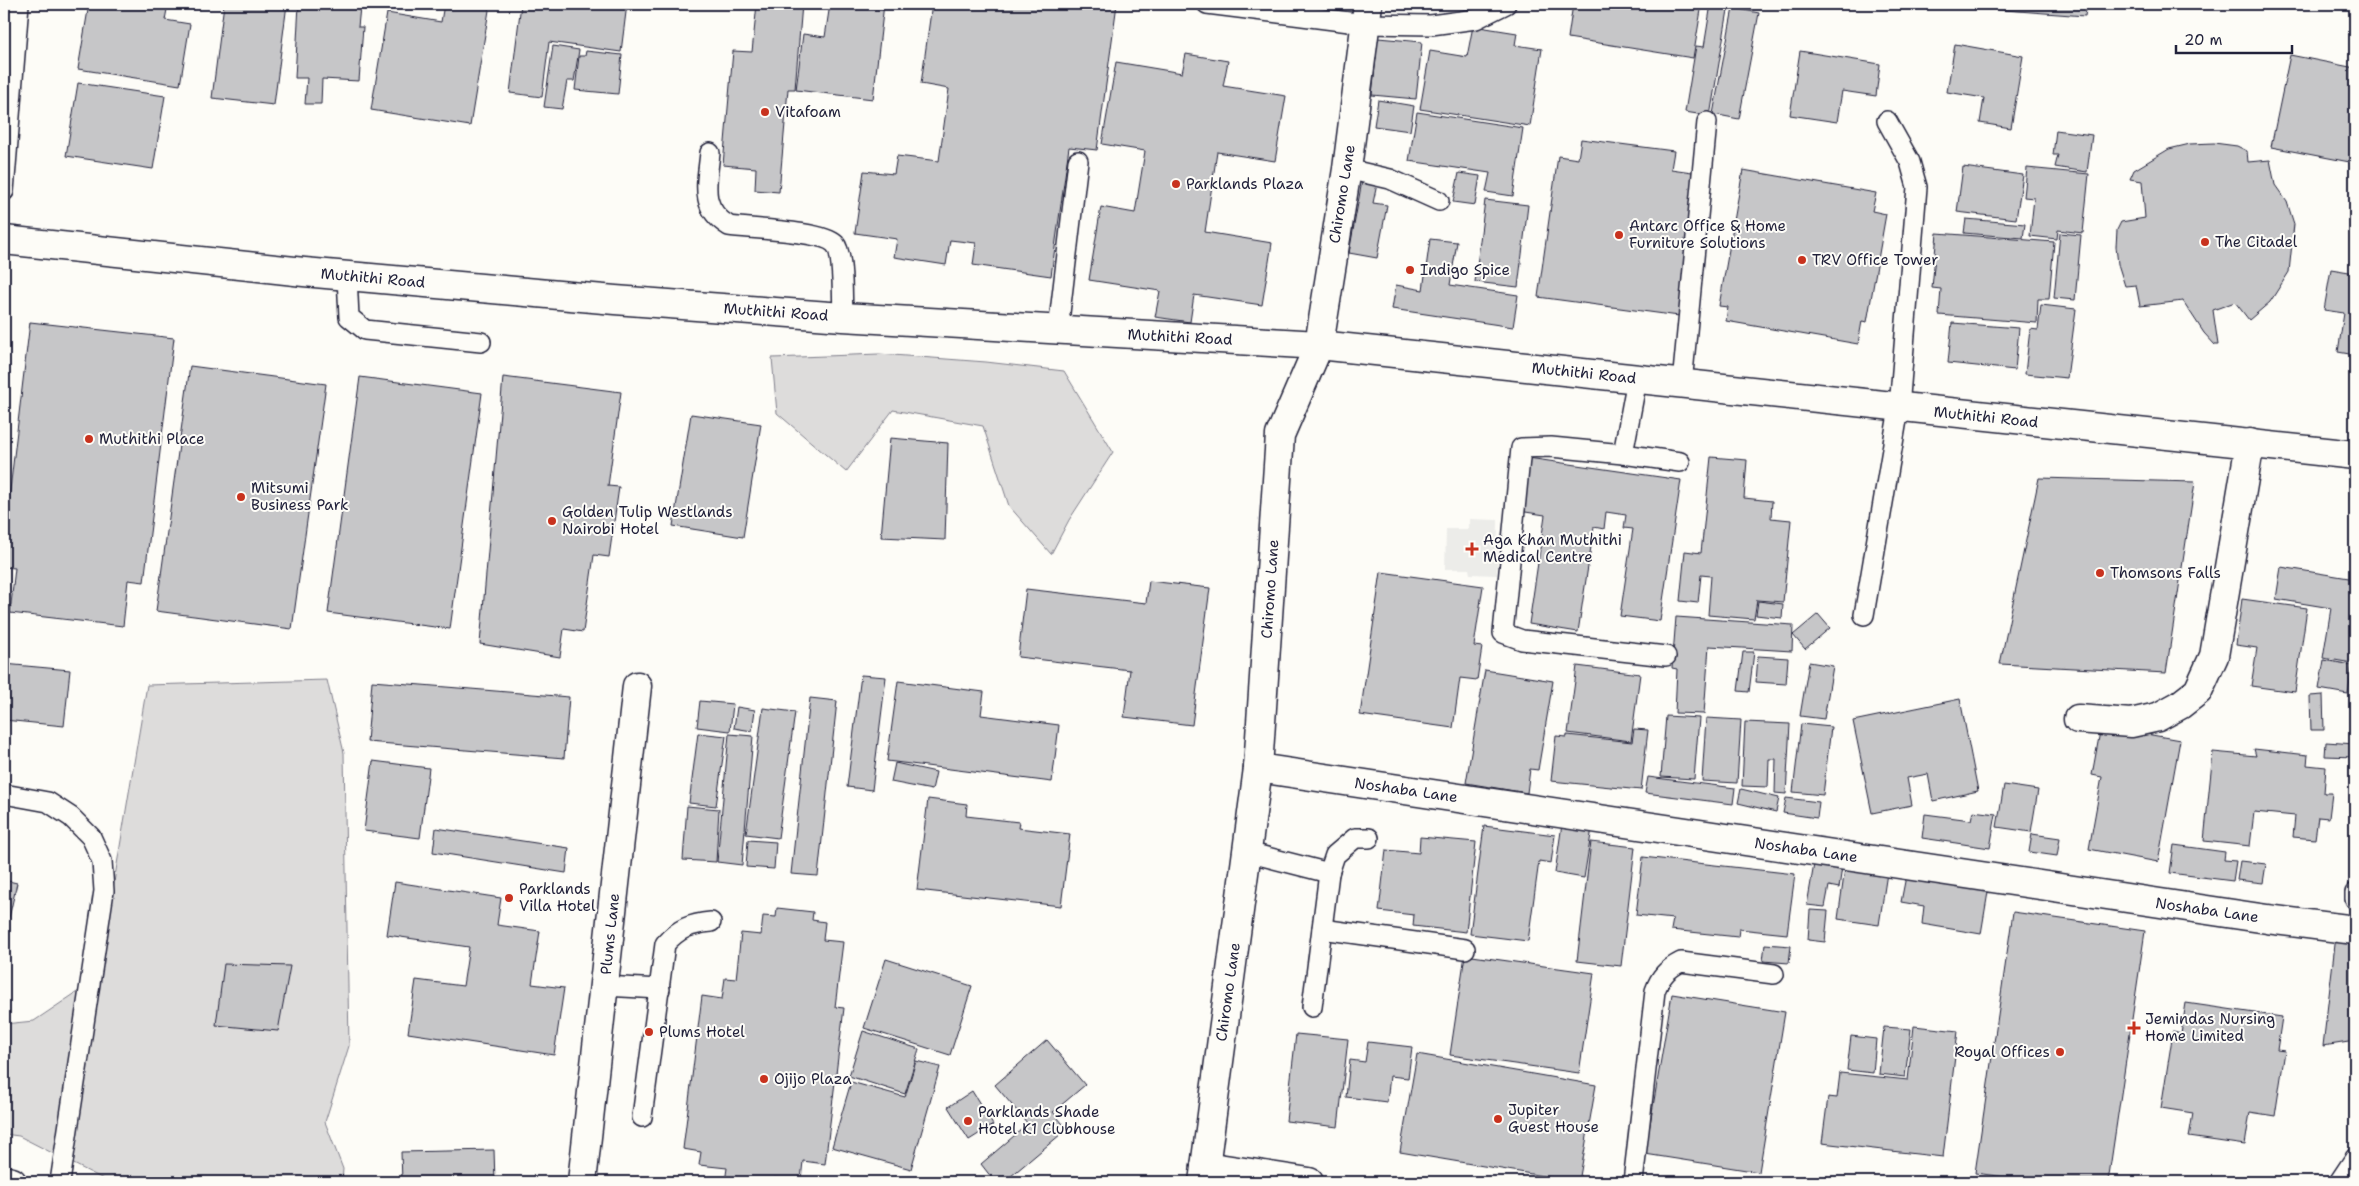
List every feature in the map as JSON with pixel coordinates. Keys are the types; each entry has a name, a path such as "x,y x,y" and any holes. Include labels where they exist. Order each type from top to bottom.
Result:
{"street":[{"name":"Chiromo Lane","path":"1204,1174 1258,768 1280,436 1319,346 1346,169 1366,14"},
{"name":"Muthithi Road","path":"4,240 347,276 616,300 843,318 1319,346 2355,455"},
{"path":"2078,719 2131,723 2158,717 2180,705 2198,690 2214,656 2250,443"},
{"name":"Plums Lane","path":"582,1182 638,686"},
{"name":"Noshaba Lane","path":"1258,768 2355,930"},
{"path":"1204,1174 1310,1182"},
{"path":"4,1180 12,1182"}],"lane":[{"path":"4,191 19,4"},
{"path":"1207,4 1366,14 1430,26 1457,24 1476,19 1506,4"},
{"path":"1864,615 1899,408 1918,187 1910,162 1887,121"},
{"path":"1682,384 1707,122"},
{"path":"710,153 706,187 709,206 718,220 729,226 822,236 836,245 840,256 843,318"},
{"path":"1058,330 1078,161"},
{"path":"1346,169 1390,179 1439,201"},
{"path":"347,276 349,317 365,330 481,342"},
{"path":"1623,454 1636,378"},
{"path":"1666,656 1522,640 1503,633 1520,448 1551,447 1680,462"},
{"path":"4,794 48,802 71,817 91,837 102,861 104,891 60,1182"},
{"path":"1312,1007 1329,874 1335,855 1355,838 1369,838"},
{"path":"1247,852 1329,874"},
{"path":"2355,893 2355,898"},
{"path":"642,1117 665,944 675,932 691,924 712,922"},
{"path":"1322,929 1465,949"},
{"path":"1632,1182 1655,991 1659,979 1680,962 1774,974"},
{"path":"604,986 660,989"},
{"path":"2339,1182 2355,1158"}],"shaded area":[{"path":"879,354 986,362 1064,371 1113,452 1069,520 1051,554 1009,506 983,426 893,410 846,472 777,413 772,358"},
{"name":"Aga Khan Muthithi Medical Centre","path":"1469,519 1498,520 1497,575 1470,574 1469,569 1445,569 1446,529 1469,529"},
{"path":"327,680 344,753 349,1046 325,1122 343,1169 342,1182 109,1182 19,1136 4,1134 4,1024 34,1021 98,978 147,685"}],"building":[{"path":"89,4 168,4 165,20 190,24 180,85 78,69"},
{"path":"224,4 287,4 274,105 212,98"},
{"path":"299,4 352,4 352,6 360,7 358,27 363,27 359,81 322,79 321,104 305,104 307,78 295,78"},
{"path":"444,4 490,4 470,126 371,110 387,13 441,22"},
{"path":"521,4 627,4 621,52 549,42 542,97 510,93"},
{"path":"757,4 802,4 795,89 788,89 779,192 755,190 756,168 723,165 733,51 752,52"},
{"path":"830,4 884,4 873,99 796,90 803,34 825,37"},
{"path":"932,4 1117,4 1097,150 1069,147 1051,276 973,265 976,243 950,240 946,265 894,257 897,239 855,233 864,171 894,174 897,156 939,161 949,89 921,84"},
{"path":"1573,4 1702,4 1693,58 1568,38"},
{"path":"1711,4 1729,4 1710,116 1685,112 1696,46 1704,47"},
{"path":"1980,4 2087,4 2085,16 1991,9"},
{"path":"1733,8 1759,13 1739,119 1713,114"},
{"path":"1473,26 1517,33 1515,45 1542,49 1530,126 1420,109 1430,51 1467,57"},
{"path":"1378,38 1422,42 1416,99 1372,95"},
{"path":"1955,44 2023,56 2011,128 1980,123 1984,98 1947,92"},
{"path":"553,46 579,50 574,81 567,81 562,109 544,107"},
{"path":"586,51 622,55 618,94 575,90 579,56 585,56"},
{"path":"1800,51 1880,64 1876,96 1842,91 1837,122 1790,115"},
{"name":"Parklands Plaza","path":"1186,54 1228,61 1223,86 1286,96 1275,161 1217,152 1205,232 1272,243 1262,305 1194,295 1190,322 1155,317 1160,291 1089,280 1101,207 1135,213 1145,151 1102,144 1116,62 1182,73"},
{"path":"2290,55 2355,68 2355,163 2271,147"},
{"path":"78,83 165,96 153,169 66,156"},
{"path":"1378,100 1414,106 1410,131 1374,126"},
{"path":"1417,112 1523,128 1513,196 1486,192 1490,173 1409,161"},
{"path":"2056,130 2092,135 2087,172 2055,167 2058,155 2053,155"},
{"name":"Antarc Office & Home Furniture Solutions","path":"1581,139 1674,151 1671,169 1699,173 1679,316 1538,297 1558,156 1578,159"},
{"name":"The Citadel","path":"2214,143 2237,146 2247,151 2248,162 2270,160 2275,185 2287,202 2294,224 2289,272 2270,302 2249,320 2235,302 2213,310 2218,345 2215,345 2204,333 2183,301 2140,306 2136,285 2125,286 2118,264 2117,230 2121,222 2145,218 2142,181 2130,179 2134,170 2169,149 2190,144"},
{"path":"1963,167 2023,175 2016,219 1957,212"},
{"path":"2027,168 2089,174 2083,233 2058,230 2057,239 2030,236 2034,198 2024,197"},
{"name":"TRV Office Tower","path":"1743,170 1876,193 1872,211 1886,214 1867,322 1862,321 1858,344 1726,321 1728,307 1719,306"},
{"path":"1459,173 1480,176 1475,205 1453,202"},
{"path":"1362,181 1377,184 1373,203 1387,205 1377,258 1349,253"},
{"path":"1485,200 1528,205 1518,287 1475,282"},
{"path":"1966,219 2025,224 2023,238 1964,233"},
{"path":"1937,233 2054,242 2049,299 2038,299 2037,323 1939,315 1941,289 1932,288"},
{"path":"2060,233 2081,235 2075,300 2054,298"},
{"path":"1430,239 1457,242 1450,285 1518,295 1513,327 1392,309 1396,285 1423,290"},
{"path":"2331,269 2355,273 2355,355 2338,352 2344,313 2324,310"},
{"path":"2041,305 2076,309 2067,378 2025,374 2030,329 2038,330"},
{"name":"Muthithi Place","path":"30,322 174,338 144,582 128,580 123,626 10,613 15,568 4,567 4,540"},
{"path":"1952,323 2019,328 2015,370 1948,363"},
{"name":"Mitsumi Business Park","path":"190,366 326,384 292,629 156,611"},
{"path":"360,377 482,393 450,629 328,613"},
{"name":"Golden Tulip Westlands Nairobi Hotel","path":"503,377 621,392 608,486 619,487 609,557 594,555 583,632 564,629 560,657 480,644"},
{"path":"691,414 761,424 743,537 673,526"},
{"path":"890,438 948,443 945,540 881,537"},
{"path":"1711,457 1747,460 1744,498 1772,501 1771,518 1791,520 1783,602 1757,600 1754,619 1708,615 1711,576 1701,575 1698,603 1680,601 1685,551 1701,553"},
{"path":"1528,458 1681,480 1660,621 1620,616 1633,529 1624,528 1626,515 1606,512 1604,529 1594,527 1578,632 1529,624 1545,515 1519,511"},
{"name":"Thomsons Falls","path":"2039,478 2195,482 2166,673 2000,664"},
{"path":"2281,567 2355,579 2355,645 2352,663 2323,658 2331,608 2276,599"},
{"path":"1381,572 1483,586 1474,646 1482,647 1477,680 1460,678 1453,728 1360,715"},
{"path":"1149,581 1210,588 1192,725 1124,717 1130,670 1018,657 1026,589 1146,603"},
{"path":"2242,599 2307,608 2295,692 2251,686 2257,648 2236,645"},
{"path":"1758,601 1783,604 1782,618 1756,615"},
{"path":"1818,614 1830,628 1805,649 1793,635"},
{"path":"1676,617 1793,625 1792,651 1709,646 1704,714 1675,713 1677,669 1672,668"},
{"path":"1743,652 1754,652 1749,692 1738,691"},
{"path":"1758,656 1788,658 1786,684 1756,682"},
{"path":"2324,660 2352,665 2348,694 2319,689"},
{"path":"1809,662 1833,666 1824,719 1800,716"},
{"path":"4,664 70,670 64,726 4,720"},
{"path":"1577,666 1640,674 1631,741 1568,733"},
{"path":"2355,666 2355,697 2352,696"},
{"path":"1485,670 1553,681 1538,770 1530,769 1527,793 1466,783"},
{"path":"861,675 886,677 872,790 847,787"},
{"path":"372,681 569,697 564,758 367,742"},
{"path":"898,681 984,692 981,715 1059,725 1052,782 887,761"},
{"path":"2323,695 2324,730 2311,730 2310,696"},
{"path":"810,698 837,701 818,876 791,874"},
{"path":"1960,699 1978,791 1933,801 1928,774 1907,778 1912,805 1872,813 1853,721"},
{"path":"700,701 733,704 730,731 697,727"},
{"path":"737,707 755,710 752,731 734,728"},
{"path":"763,708 795,712 778,838 746,834"},
{"path":"1666,716 1699,718 1694,779 1661,777"},
{"path":"1706,718 1741,720 1737,783 1702,781"},
{"path":"1745,722 1790,724 1786,794 1775,793 1776,759 1769,759 1768,787 1742,786"},
{"path":"1801,724 1831,727 1823,795 1793,792"},
{"path":"2101,726 2180,740 2158,862 2089,849 2102,777 2092,775"},
{"path":"1634,729 1648,730 1641,790 1551,781 1556,736 1567,737 1567,735 1632,742"},
{"path":"698,733 726,736 716,806 689,803"},
{"path":"729,734 753,736 742,865 717,862"},
{"path":"2326,742 2355,744 2355,757 2325,756"},
{"path":"2254,749 2308,755 2307,765 2326,767 2324,793 2332,793 2329,818 2318,817 2315,839 2293,837 2295,816 2254,812 2250,846 2204,841 2213,752 2256,756"},
{"path":"373,761 429,768 420,838 364,831"},
{"path":"895,763 936,772 932,790 891,782"},
{"path":"1648,777 1735,788 1733,804 1645,793"},
{"path":"2004,785 2038,790 2031,832 1997,827"},
{"path":"1741,789 1779,798 1776,812 1738,803"},
{"path":"1786,798 1819,802 1817,818 1783,813"},
{"path":"928,799 967,804 966,816 1019,822 1018,828 1070,834 1061,906 917,890"},
{"path":"687,806 719,809 716,862 683,860"},
{"path":"1973,811 1996,814 1990,848 1922,838 1925,814 1971,820"},
{"path":"1562,824 1592,828 1584,878 1555,873"},
{"path":"1484,826 1555,835 1551,863 1539,861 1528,941 1470,934"},
{"path":"436,828 569,848 566,873 433,852"},
{"path":"2032,834 2060,838 2057,856 2029,852"},
{"path":"1420,837 1476,842 1466,932 1413,926 1414,915 1379,911 1386,850 1419,853"},
{"path":"748,840 776,842 774,869 746,867"},
{"path":"1591,842 1635,847 1621,966 1577,961"},
{"path":"2174,845 2225,852 2224,860 2236,861 2233,881 2170,873"},
{"path":"1643,857 1795,874 1787,934 1739,929 1738,937 1671,930 1673,919 1636,915"},
{"path":"2240,861 2266,864 2263,883 2237,880"},
{"path":"1814,864 1842,867 1839,888 1829,886 1825,907 1807,905"},
{"path":"1845,868 1887,873 1879,925 1838,919"},
{"path":"1907,871 1989,886 1981,934 1922,924 1924,906 1901,902"},
{"path":"4,880 17,883 6,931 4,931"},
{"path":"395,882 501,898 497,925 540,931 532,984 564,988 554,1055 408,1033 416,980 463,986 469,947 387,935"},
{"name":"Ojijo Plaza","path":"777,908 813,912 812,920 825,922 823,940 843,942 835,1007 844,1008 825,1164 803,1161 801,1180 774,1178 773,1182 725,1182 727,1168 699,1165 701,1152 683,1149 702,996 722,999 725,978 736,979 741,933 761,935 763,916 776,917"},
{"path":"1810,910 1828,911 1825,942 1808,940"},
{"name":"Royal Offices","path":"2013,912 2145,931 2108,1182 2042,1182 1975,1173"},
{"path":"2336,936 2355,938 2355,1041 2323,1046"},
{"path":"1765,944 1791,946 1789,963 1763,961"},
{"path":"1465,955 1594,973 1579,1073 1450,1055"},
{"path":"886,959 972,986 950,1055 864,1028"},
{"path":"224,964 290,966 278,1031 216,1025"},
{"path":"1672,994 1785,1012 1759,1172 1645,1154"},
{"path":"2186,1003 2282,1017 2277,1050 2285,1051 2275,1116 2250,1112 2245,1145 2189,1137 2193,1113 2161,1108 2173,1032 2181,1034"},
{"path":"1914,1026 1958,1031 1943,1157 1822,1143 1828,1097 1837,1098 1840,1073 1908,1080"},
{"path":"1884,1027 1911,1029 1905,1077 1879,1074"},
{"path":"863,1031 919,1049 905,1094 849,1076"},
{"path":"1296,1034 1348,1039 1338,1127 1286,1121"},
{"path":"1851,1036 1876,1039 1873,1073 1847,1070"},
{"path":"1047,1040 1085,1085 1053,1112 1067,1129 1004,1182 995,1182 981,1164 1028,1124 995,1085"},
{"path":"1368,1042 1412,1047 1408,1078 1390,1076 1387,1102 1346,1097 1350,1060 1365,1062"},
{"name":"Jupiter Guest House","path":"1417,1054 1596,1085 1579,1182 1400,1152"},
{"path":"916,1061 940,1067 911,1169 832,1147 851,1082 905,1097"},
{"path":"972,1091 993,1125 969,1140 948,1107"},
{"path":"494,1150 495,1182 402,1182 401,1152"}],"place":[{"name":"Vitafoam","path":"765,112"},
{"name":"Parklands Plaza","path":"1176,184"},
{"name":"Antarc Office & Home Furniture Solutions","path":"1619,235"},
{"name":"The Citadel","path":"2205,242"},
{"name":"TRV Office Tower","path":"1802,260"},
{"name":"Indigo Spice","path":"1410,270"},
{"name":"Muthithi Place","path":"89,439"},
{"name":"Mitsumi Business Park","path":"241,497"},
{"name":"Golden Tulip Westlands Nairobi Hotel","path":"552,521"},
{"name":"Aga Khan Muthithi Medical Centre","path":"1472,549"},
{"name":"Thomsons Falls","path":"2100,573"},
{"name":"Parklands Villa Hotel","path":"509,898"},
{"name":"Jemindas Nursing Home Limited","path":"2134,1028"},
{"name":"Plums Hotel","path":"649,1032"},
{"name":"Royal Offices","path":"2060,1052"},
{"name":"Ojijo Plaza","path":"764,1079"},
{"name":"Jupiter Guest House","path":"1498,1119"},
{"name":"Parklands Shade Hotel K1 Clubhouse","path":"968,1121"}]}
